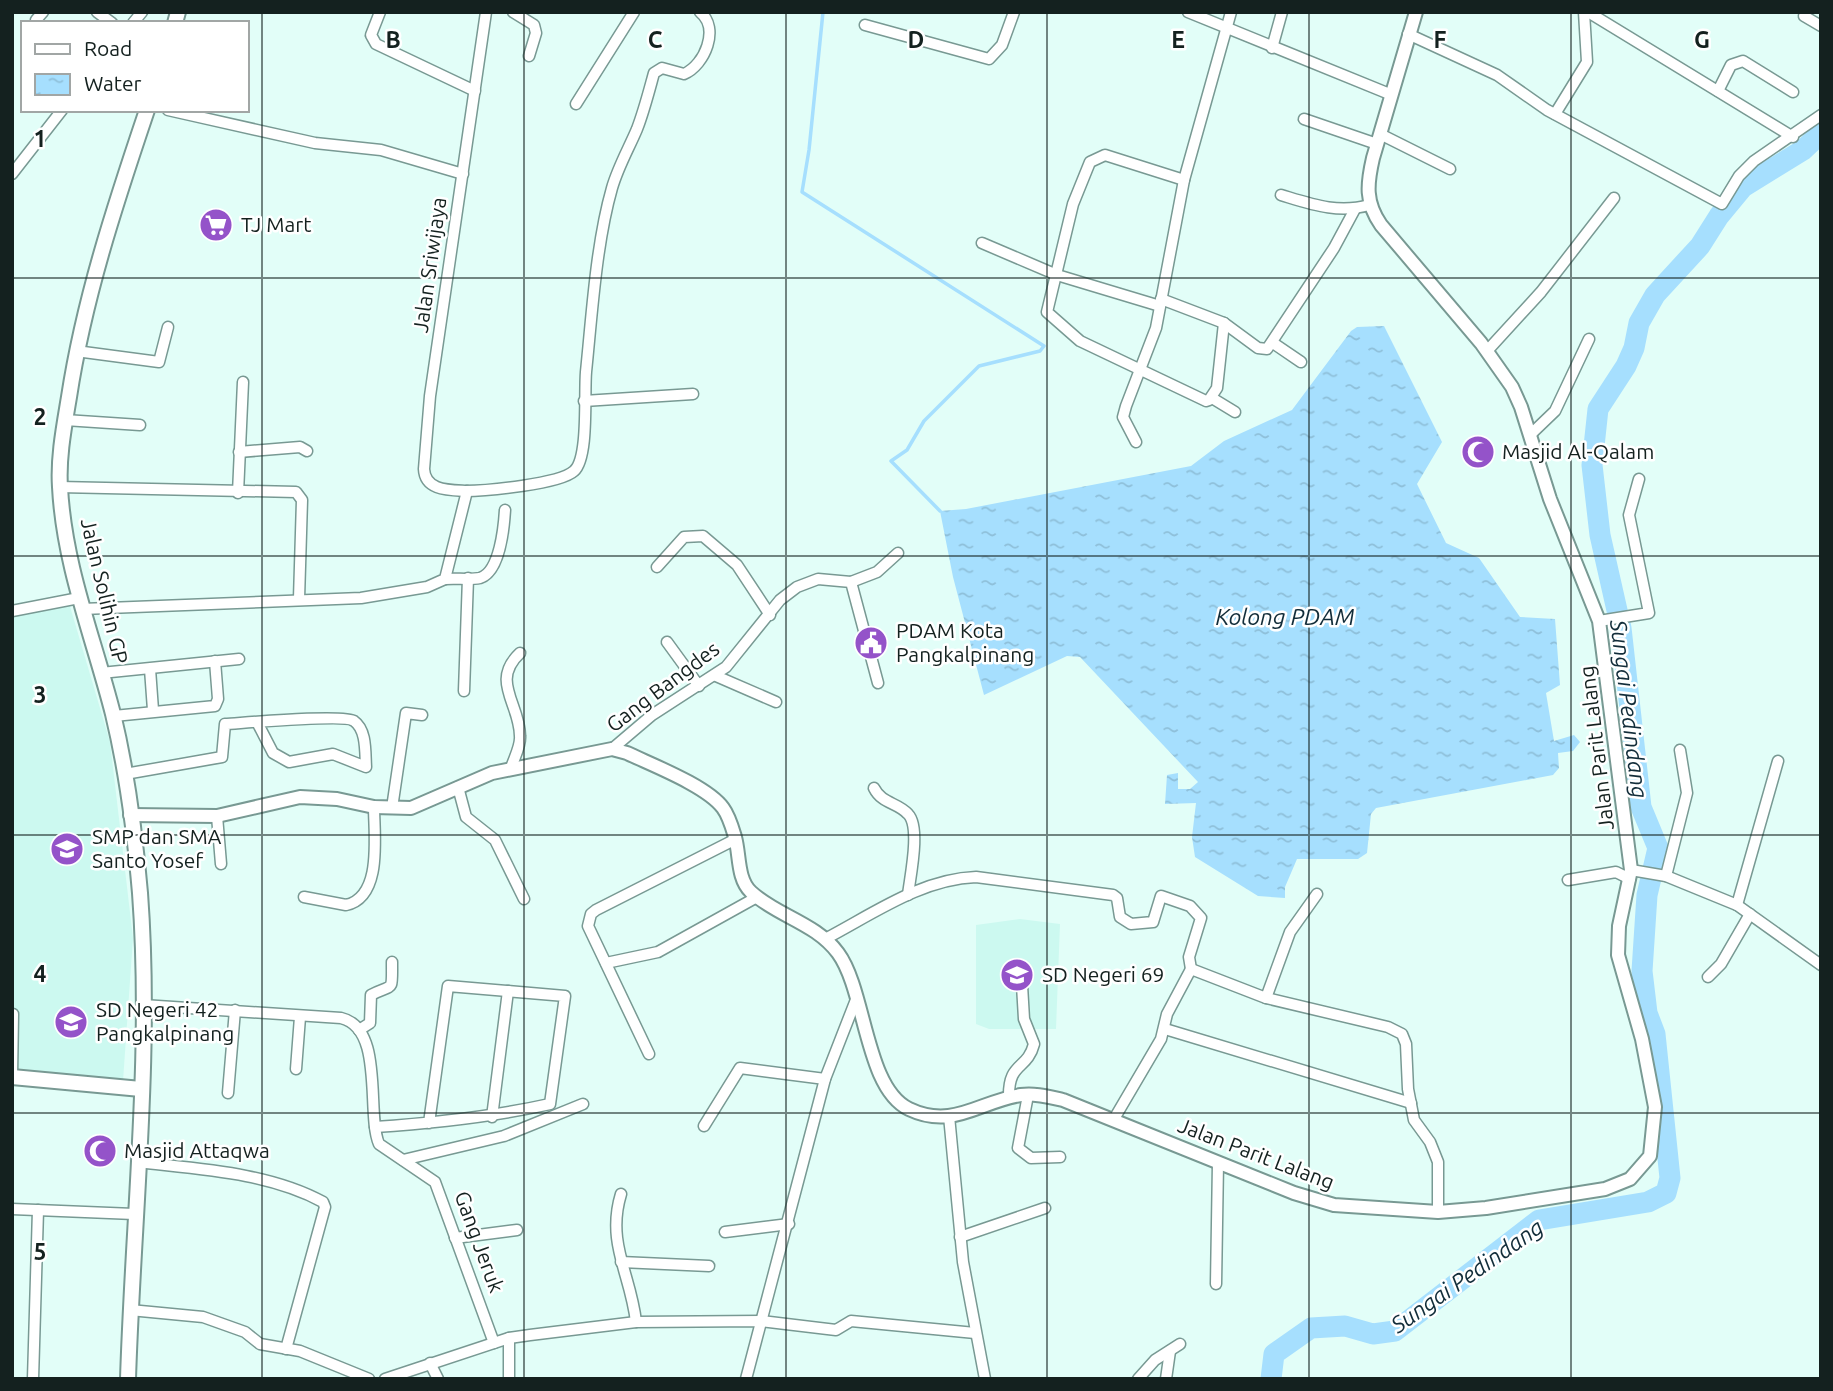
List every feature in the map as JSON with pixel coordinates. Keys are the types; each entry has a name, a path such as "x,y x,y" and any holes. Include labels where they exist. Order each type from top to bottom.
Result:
{"main road":[{"name":"Jalan Solihin GP","path":"128,1379 141,1089 143,1005 140,891 125,774 114,716 81,604 60,487 65,420 76,351 99,257 146,112"},
{"path":"12,1077 141,1089"}],"street":[{"path":"380,12 371,35 376,44 475,91"},
{"name":"Jalan Sriwijaya","path":"467,491 432,485 424,477 424,469 430,396 486,12"},
{"path":"513,12 534,25 536,33 529,57"},
{"path":"576,104 634,12"},
{"path":"865,24 989,59 1002,45 1014,12"},
{"path":"1188,12 1392,95"},
{"path":"1136,442 1123,417 1156,328 1185,180 1231,12"},
{"path":"1272,48 1282,12"},
{"path":"1281,195 1329,209 1355,209 1369,205 1368,181 1416,12"},
{"path":"1555,114 1587,62 1586,12"},
{"path":"1586,12 1793,137"},
{"path":"445,579 467,491 555,479 574,472 583,455 584,401 599,256 613,184 638,127 654,73 662,68 684,74 699,62 709,35 705,14"},
{"path":"1804,16 1821,26"},
{"path":"1408,34 1497,75 1555,114 1722,204 1739,176 1754,161 1793,137 1821,115"},
{"path":"1718,91 1731,65 1743,61 1793,92"},
{"path":"12,174 60,112"},
{"path":"177,112 315,143 381,150 463,174"},
{"path":"1304,119 1379,139 1450,169"},
{"path":"1185,180 1105,155 1090,162 1073,204 1047,306 1050,317 1080,341 1206,401 1212,398 1217,388 1224,323"},
{"path":"1487,351 1555,276 1614,198"},
{"name":"Jalan Parit Lalang","path":"612,749 627,753 711,796 724,809 736,839 742,878 757,897 825,939 845,965 882,1080 888,1090 908,1109 930,1116 949,1116 970,1113 1009,1098 1028,1095 1063,1100 1294,1193 1334,1205 1438,1212 1486,1208 1605,1189 1630,1179 1650,1156 1655,1107 1642,1039 1618,955 1619,926 1630,874 1604,620 1550,499 1512,387 1487,351 1381,225 1369,205"},
{"path":"982,243 1057,275 1161,302 1224,323 1258,348 1267,349 1355,209"},
{"path":"76,351 159,362 168,327"},
{"path":"1530,435 1555,411 1589,339"},
{"path":"1273,343 1301,362"},
{"path":"238,493 243,382"},
{"path":"584,401 693,394"},
{"path":"1212,398 1235,412"},
{"path":"65,420 140,425"},
{"path":"239,452 300,447 307,451"},
{"path":"1604,620 1649,613 1629,515 1640,479"},
{"path":"60,487 238,493 296,492 300,495 299,599"},
{"path":"12,611 81,604 299,599 397,593 445,579 486,575 501,543 505,510"},
{"path":"657,567 684,537 704,536 737,565 770,615"},
{"path":"878,683 851,582 877,572 898,554"},
{"path":"464,691 468,578"},
{"name":"Gang Bangdes","path":"612,749 652,715 716,676 735,658 786,594 810,581 827,579 851,582"},
{"path":"667,642 699,686"},
{"path":"511,768 521,737 506,674 520,653"},
{"path":"101,673 239,659"},
{"path":"114,716 153,710 186,710 218,704 215,661"},
{"path":"150,669 153,710"},
{"path":"716,676 776,702"},
{"path":"391,808 406,713 422,715"},
{"path":"125,774 222,757 225,724 257,722 353,720 363,735 366,767 333,754 289,762 273,753 257,722"},
{"path":"130,815 217,816 300,797 337,799 374,807 421,806 458,787 511,768 612,749"},
{"path":"1663,875 1687,793 1680,750"},
{"path":"1737,905 1778,761"},
{"path":"458,787 466,817 495,840 524,899"},
{"path":"874,788 883,800 904,811 911,819 914,839 908,895"},
{"path":"304,897 346,905 363,895 374,865 374,807"},
{"path":"217,816 221,864"},
{"path":"649,1054 588,926 591,914 736,839"},
{"path":"1568,880 1616,872 1663,875 1737,905 1821,965"},
{"path":"825,939 908,895 957,878 1001,879 1113,895 1123,921 1140,924 1150,924 1156,919 1159,898 1164,896 1190,906 1200,916 1189,957 1191,969 1167,1014 1165,1028 1134,1089 1114,1119"},
{"path":"1266,998 1290,932 1317,894"},
{"path":"606,963 658,952 757,897"},
{"path":"1708,977 1721,964 1750,914"},
{"path":"359,1030 371,1020 371,995 385,992 391,986 392,962"},
{"path":"1191,969 1266,998 1396,1030 1406,1044 1411,1103 1416,1126 1430,1142 1438,1162 1438,1212"},
{"path":"1009,1098 1012,1073 1030,1055 1034,1044 1024,1019 1022,985"},
{"path":"143,1005 341,1018 359,1030 370,1062 374,1127 429,1124 492,1117 551,1104 565,996 448,986 429,1124"},
{"path":"492,1117 508,991"},
{"path":"746,1379 789,1224 825,1079 857,997"},
{"path":"228,1093 236,1010"},
{"path":"12,1077 13,1014"},
{"path":"296,1069 300,1017"},
{"path":"1165,1028 1282,1066 1411,1103"},
{"path":"704,1126 740,1068 825,1079"},
{"path":"1028,1095 1018,1148 1031,1158 1060,1157"},
{"path":"403,1160 504,1136 583,1104"},
{"path":"949,1116 960,1237 985,1379"},
{"name":"Gang Jeruk","path":"374,1127 379,1144 435,1182 494,1343"},
{"path":"137,1162 232,1174 297,1191 323,1202 326,1207 286,1349"},
{"path":"1216,1284 1218,1163"},
{"path":"621,1194 614,1227 621,1262 634,1297 636,1322"},
{"path":"960,1237 1045,1208"},
{"path":"12,1209 134,1214"},
{"path":"33,1379 38,1210"},
{"path":"725,1232 789,1224"},
{"path":"455,1238 517,1230"},
{"path":"621,1262 709,1266"},
{"path":"130,1310 202,1317 244,1332 260,1344 286,1349 369,1379"},
{"path":"385,1379 509,1338 636,1322 761,1321 836,1329 851,1321 975,1333"},
{"path":"509,1338 509,1379"},
{"path":"1138,1379 1155,1360 1180,1344"},
{"path":"1166,1379 1170,1351"},
{"path":"430,1363 438,1379"}],"shaded area":[{"path":"69,603 110,742 133,938 123,1081 12,1073 12,612"},
{"name":"SD Negeri 69","path":"1020,919 1060,924 1056,1029 989,1029 976,1024 976,925"}],"water":[{"name":"Kolong PDAM","path":"1384,326 1442,442 1417,484 1446,543 1479,558 1520,617 1555,619 1560,685 1546,693 1554,741 1574,735 1580,742 1573,751 1558,753 1559,768 1553,775 1376,808 1371,814 1367,853 1358,859 1297,859 1285,887 1285,898 1258,896 1195,857 1192,837 1196,803 1165,804 1167,775 1178,773 1178,789 1190,789 1198,782 1080,657 1067,656 984,695 953,577 940,511 966,509 1191,466 1224,441 1292,410 1351,331 1357,327"}],"waterway":[{"path":"823,12 802,192 1044,346 1040,351 979,366 924,421 907,450 891,461 940,511"},
{"name":"Sungai Pedindang","path":"1271,1379 1274,1354 1311,1328 1345,1326 1373,1334 1395,1331 1539,1220 1648,1202 1666,1193 1670,1178 1655,1034 1647,1013 1642,971 1647,895 1658,848 1641,807 1621,628 1600,535 1592,465 1598,409 1626,366 1634,348 1639,323 1655,295 1700,246 1719,216 1743,187 1803,150 1821,133"}],"place":[{"name":"TJ Mart","path":"216,225"},
{"name":"Masjid Al-Qalam","path":"1478,452"},
{"name":"PDAM Kota Pangkalpinang","path":"871,643"},
{"name":"SMP dan SMA Santo Yosef","path":"67,849"},
{"name":"SD Negeri 69","path":"1017,975"},
{"name":"SD Negeri 42 Pangkalpinang","path":"71,1022"},
{"name":"Masjid Attaqwa","path":"100,1151"}]}
